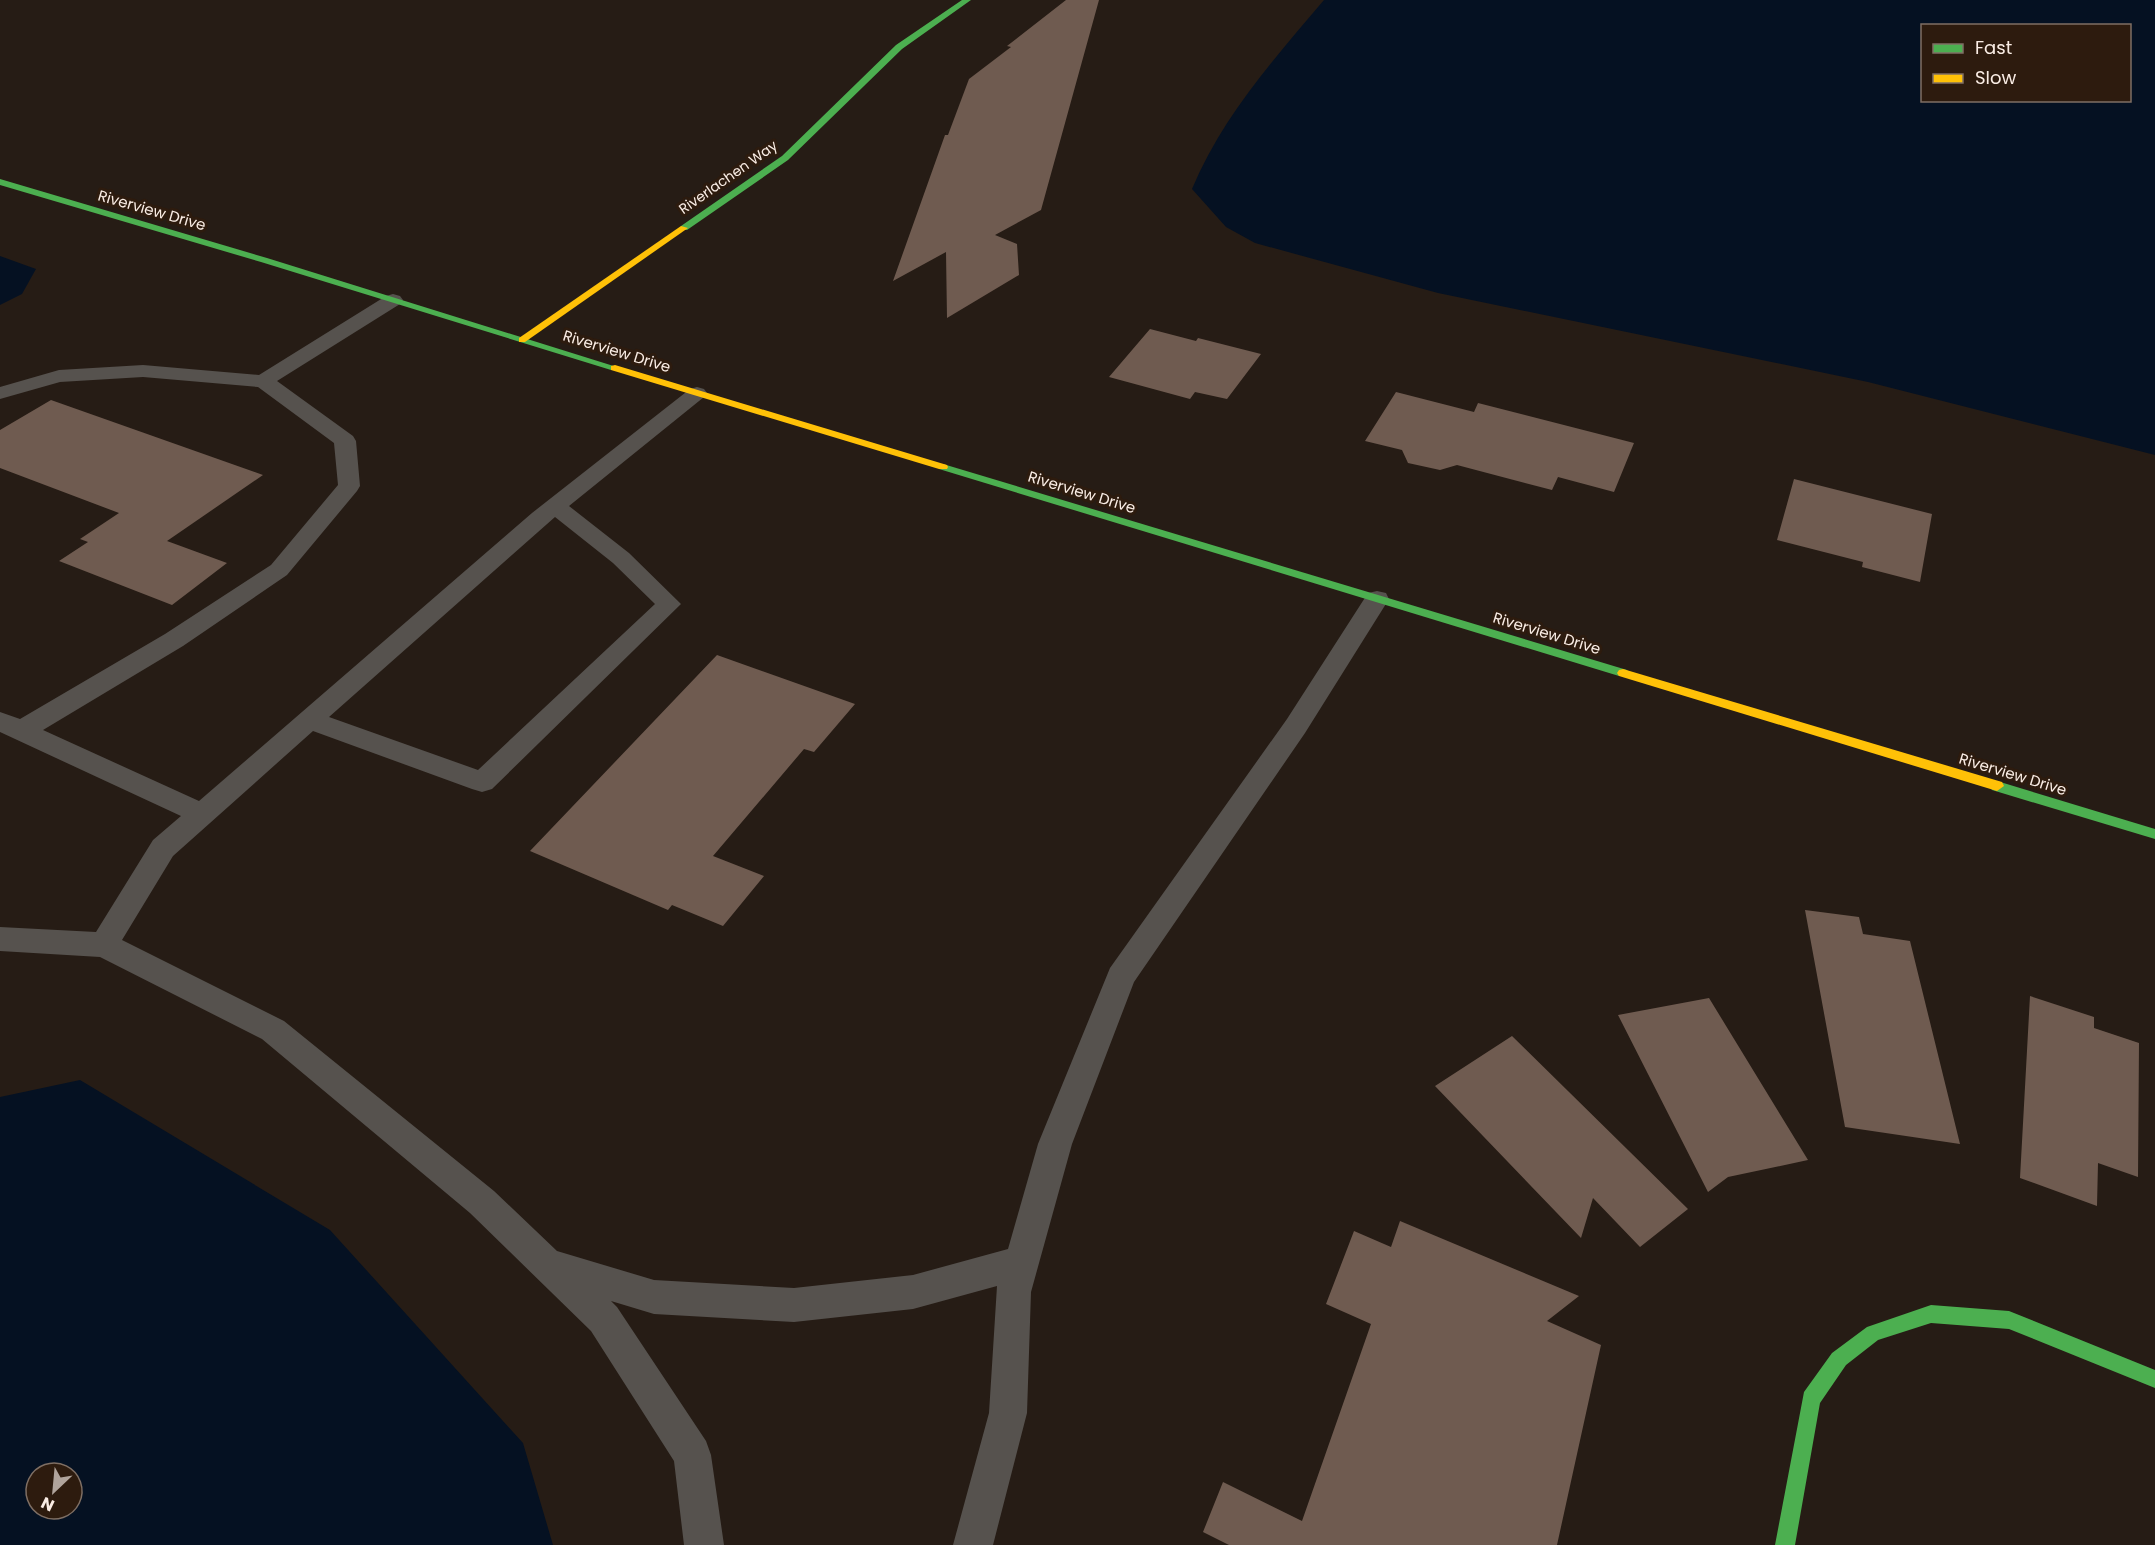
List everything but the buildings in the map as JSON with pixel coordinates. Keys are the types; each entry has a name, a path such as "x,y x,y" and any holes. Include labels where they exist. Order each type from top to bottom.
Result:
{"street":[{"name":"Riverlachen Way","path":"522,340 785,158 899,46 967,0"},
{"name":"Riverview Drive","path":"0,182 2155,834"},
{"path":"1785,1545 1811,1399 1839,1359 1873,1333 1931,1314 2009,1320 2155,1379"}],"lane":[{"path":"263,381 393,300"},
{"path":"0,393 59,376 142,371 263,381 345,441 349,486 279,570 174,640 11,726"},
{"path":"104,945 163,848 555,506 697,393"},
{"path":"309,720 482,782 669,604 621,558 555,506"},
{"path":"973,1545 1008,1413 1013,1292 1055,1144 1121,977 1296,726 1377,599"},
{"path":"11,726 201,814"},
{"path":"0,939 104,945 273,1030 482,1202 604,1319 692,1455 704,1545"},
{"path":"546,1264 654,1297 794,1305 913,1292 1022,1262"}],"water":[{"path":"1324,0 2155,0 2155,455 1868,382 1438,293 1255,243 1226,227 1192,189 1218,137 1268,67"},
{"path":"0,256 36,269 22,294 0,305"},
{"path":"80,1080 330,1230 523,1443 553,1545 0,1545 0,1097"}],"traffic: fast":[{"path":"684,228 785,158 899,47 967,0"},
{"path":"0,182 615,368"},
{"path":"943,467 1623,673"},
{"path":"1997,786 2155,834"},
{"path":"1785,1545 1811,1399 1839,1359 1873,1333 1931,1314 2009,1320 2155,1379"}],"traffic: slow":[{"path":"522,340 684,228"},
{"path":"615,368 943,467"},
{"path":"1623,673 1997,786"}]}
